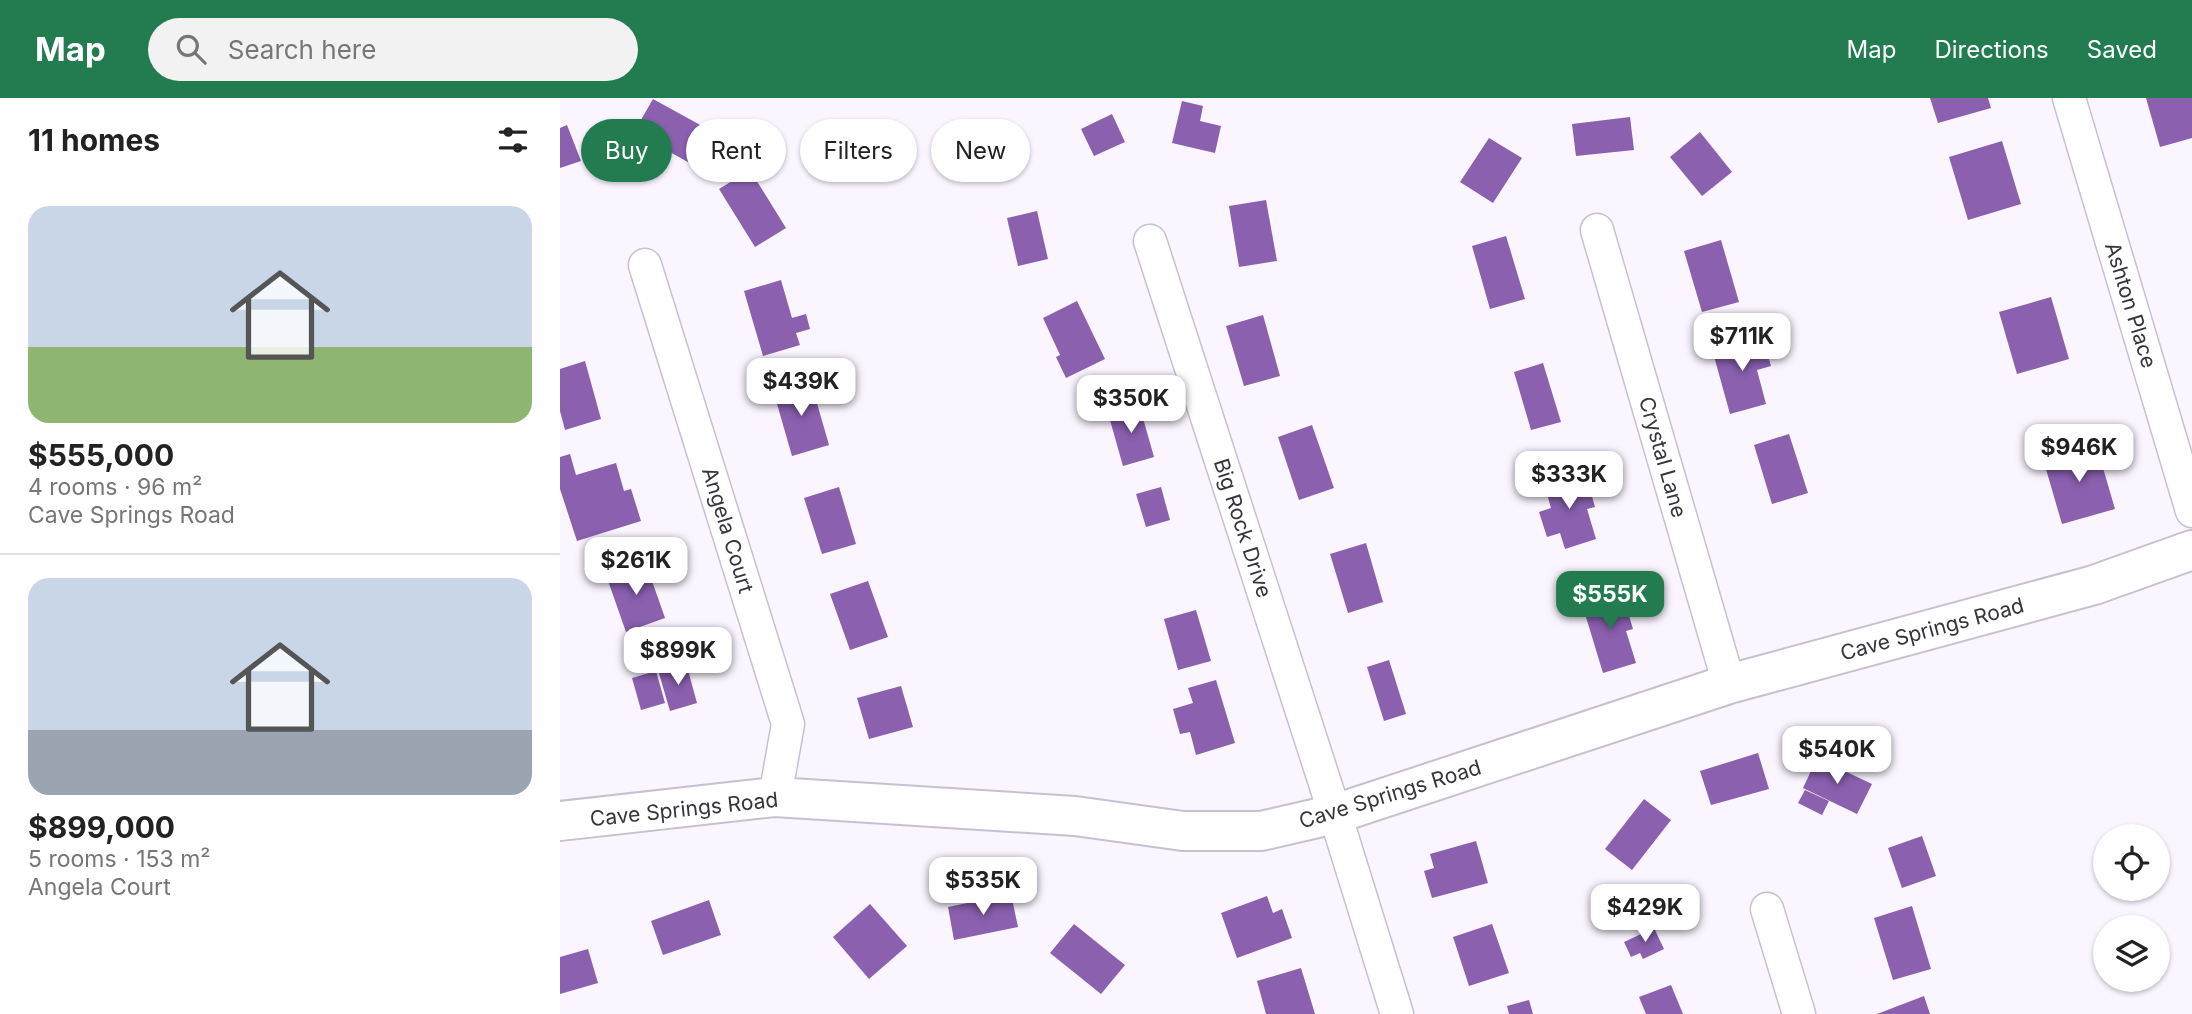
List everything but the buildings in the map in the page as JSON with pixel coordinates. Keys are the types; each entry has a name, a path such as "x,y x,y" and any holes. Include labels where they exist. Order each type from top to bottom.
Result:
{"street":[{"name":"Ashton Place","path":"2069,98 2192,511"},
{"name":"Crystal Lane","path":"1597,230 1728,684"},
{"name":"Big Rock Drive","path":"1150,241 1397,1014"},
{"name":"Angela Court","path":"645,265 788,724 775,797"},
{"name":"Cave Springs Road","path":"560,821 775,797 1075,816 1183,831 1261,831 1335,814 1728,684 2094,585 2192,550"},
{"path":"1767,909 1799,1014"}]}
